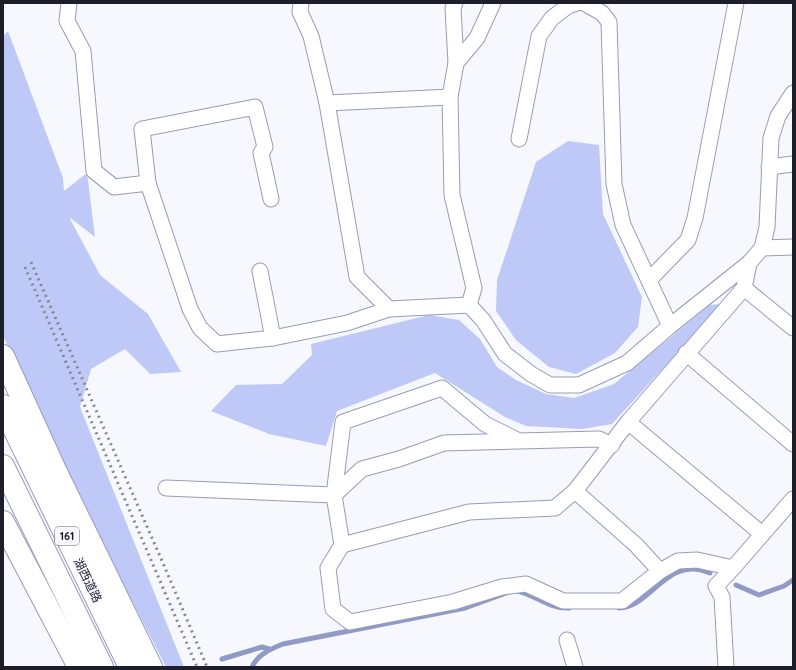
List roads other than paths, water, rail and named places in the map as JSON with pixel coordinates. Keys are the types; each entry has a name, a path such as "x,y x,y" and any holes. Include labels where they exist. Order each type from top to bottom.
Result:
{"highway":[{"path":"3,356 55,470 151,667"},
{"name":"湖西道路","path":"3,406 130,667"},
{"name":"湖西道路","path":"3,466 102,667"},
{"path":"3,522 79,667"}],"street":[{"path":"70,3 67,21 83,51 94,171 114,187 148,182"},
{"path":"301,3 300,12 311,36 326,103 357,277 389,309"},
{"path":"456,63 477,38 493,3"},
{"path":"519,139 539,36 552,18 568,6 577,3"},
{"path":"584,3 602,13 609,22 614,184 622,225 670,326"},
{"path":"649,280 688,240 695,218 736,3"},
{"path":"451,5 456,63 450,97 452,195 474,288 469,305"},
{"path":"271,199 261,153 265,147 255,107 142,129 148,182 190,309 200,328 218,344 273,338 347,324 389,309 469,305 483,320 505,354 531,374 550,385 579,385 627,363 670,326 750,263 762,248 767,227 771,138 778,116 793,93"},
{"path":"326,103 450,97"},
{"path":"769,167 793,164"},
{"path":"762,248 793,247"},
{"path":"342,545 469,512 555,508 575,491 612,445 628,422 686,353 744,288 750,263"},
{"path":"260,271 273,338"},
{"path":"744,288 793,328"},
{"path":"686,353 793,444"},
{"path":"520,441 485,424 442,388 343,422 334,495 342,545 328,568 333,609 350,622 453,602 502,587 526,584 563,601 622,601 660,571 678,561 697,560 733,568"},
{"path":"628,422 762,534"},
{"path":"166,488 334,495 362,469 399,459 444,443 599,439 612,445"},
{"path":"575,491 636,545 660,571"},
{"path":"726,667 722,596 716,586 793,499"},
{"path":"567,640 575,667"}],"waterway":[{"path":"619,608 631,605 641,599 671,575 682,570 695,569 710,573"},
{"path":"736,585 759,595 784,586 793,580"},
{"path":"517,591 555,606 569,608"},
{"path":"252,667 261,655 283,644 465,608 509,592"},
{"path":"222,659 262,647 269,649"}],"railway":[{"path":"31,262 207,667"},
{"path":"25,267 197,667"}]}
